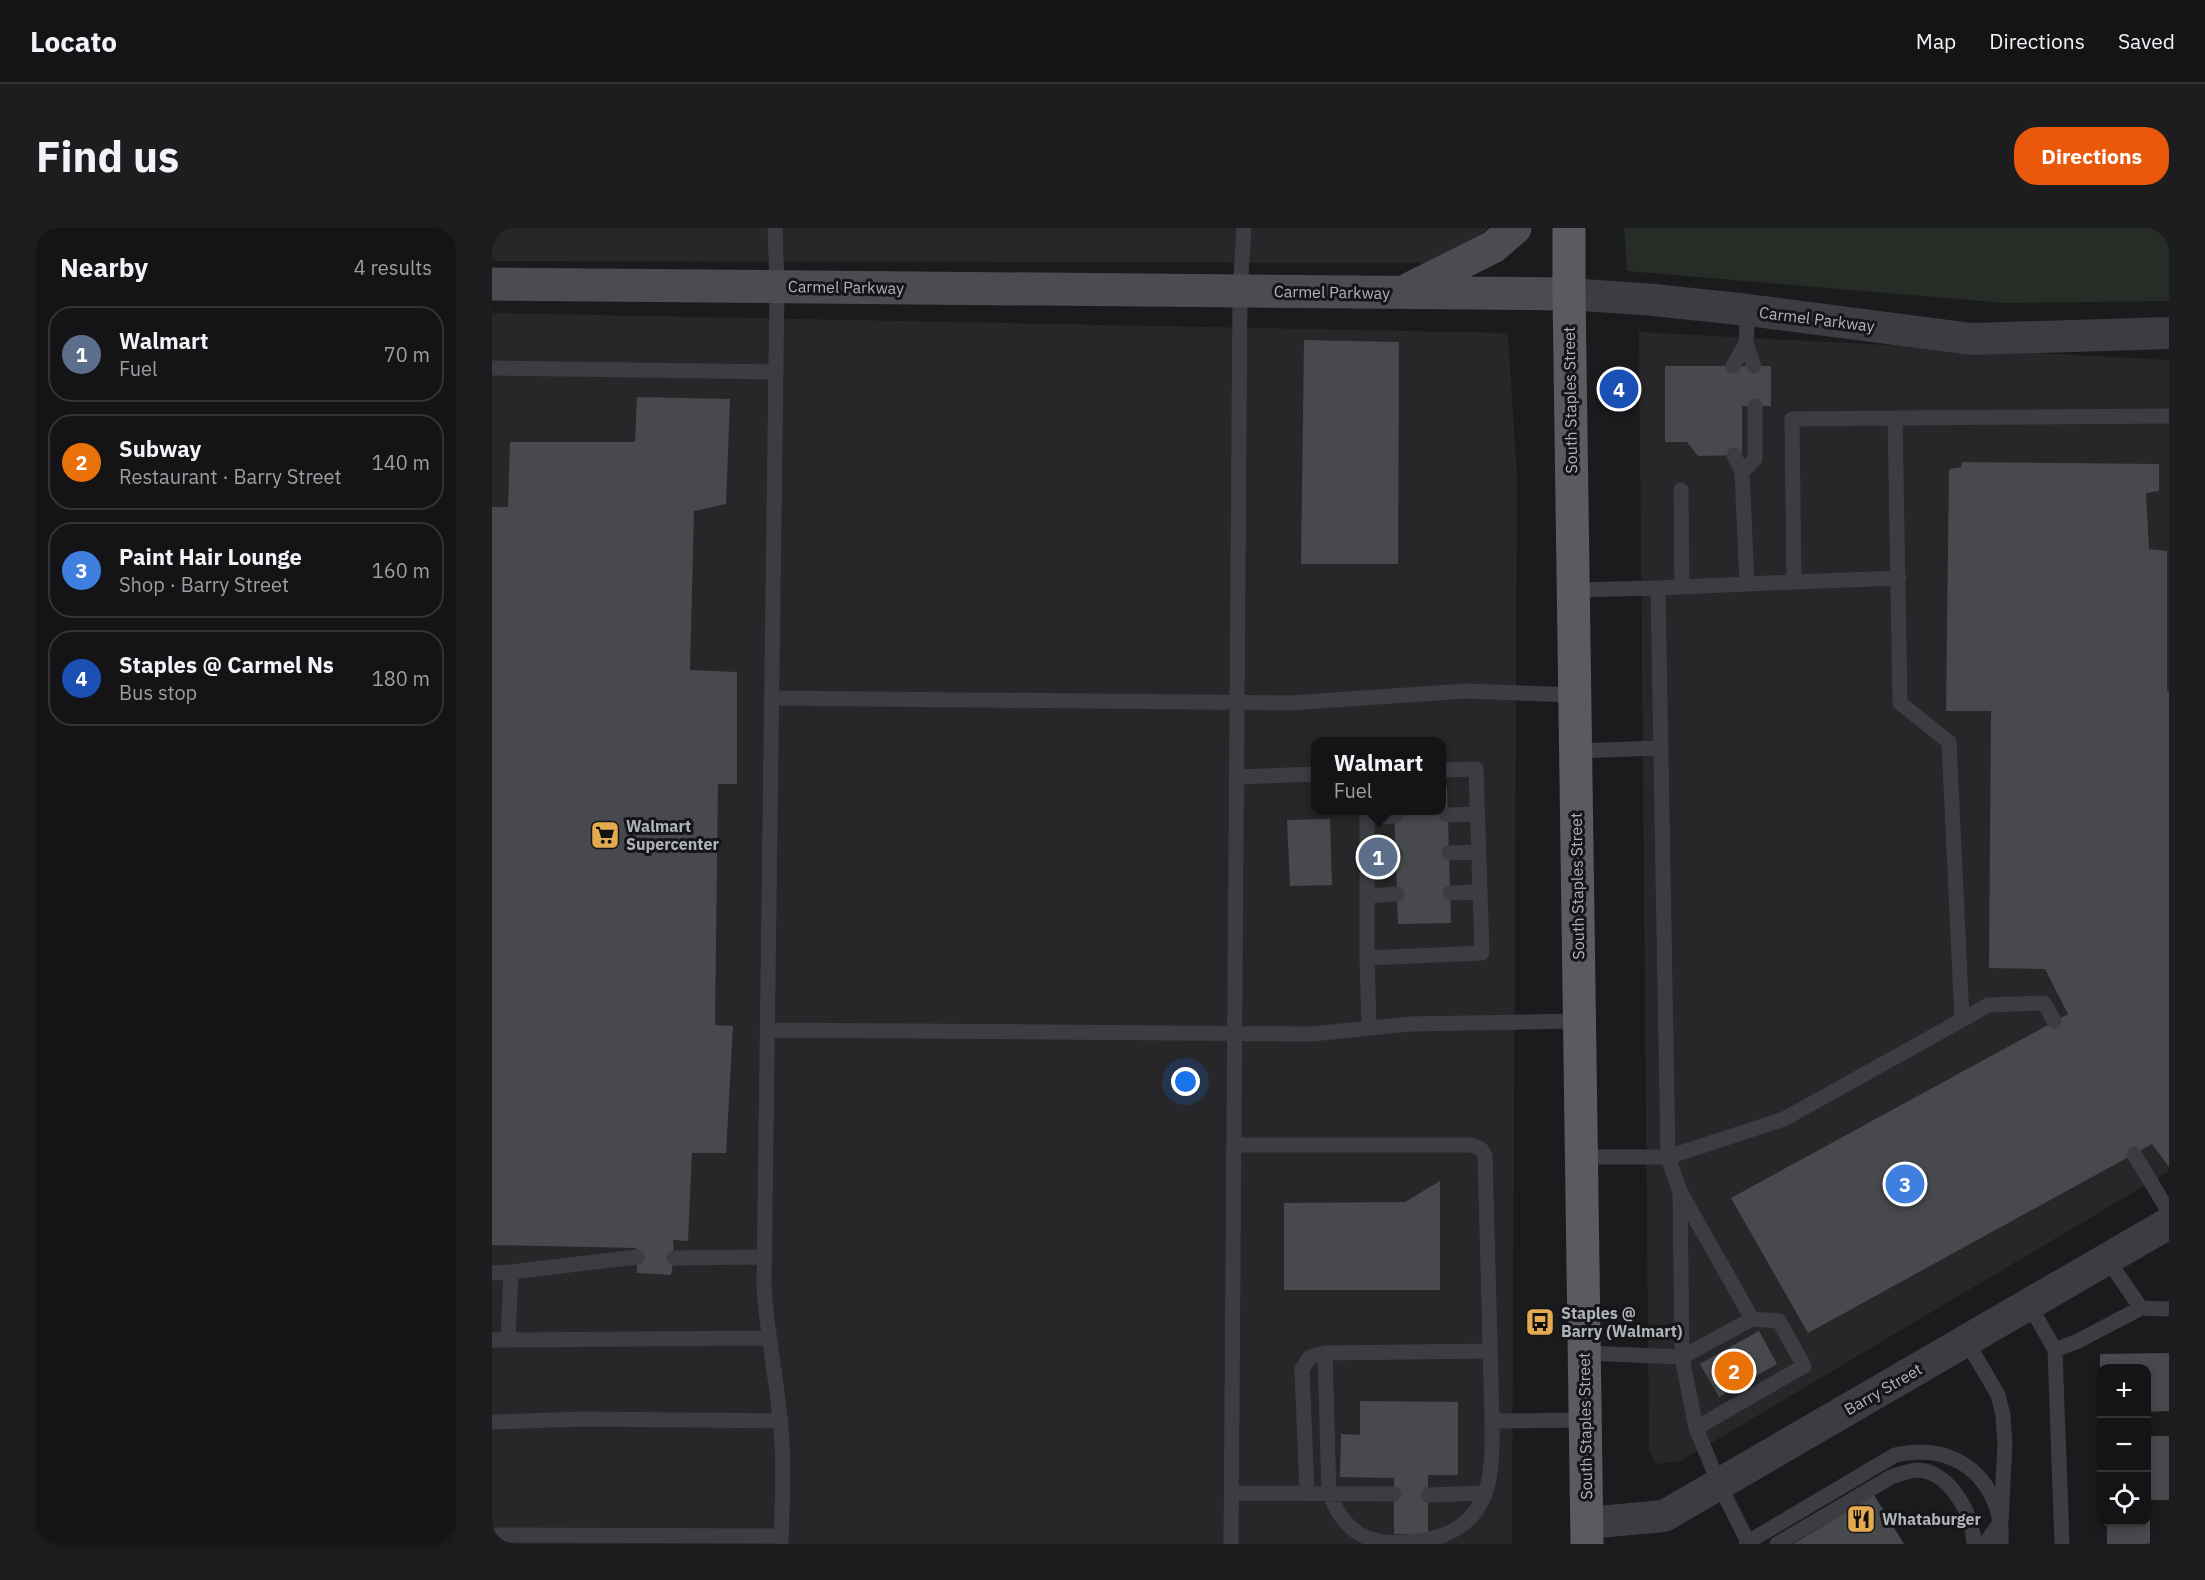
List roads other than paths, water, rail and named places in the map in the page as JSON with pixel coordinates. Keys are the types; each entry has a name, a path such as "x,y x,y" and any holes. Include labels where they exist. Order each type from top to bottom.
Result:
{"main road":[{"name":"South Staples Street","path":"1569,228 1587,1533"}],"street":[{"path":"1402,292 1493,247 1515,228"},
{"name":"Carmel Parkway","path":"492,284 1569,294 1748,310 1972,339 2169,333"},
{"name":"Barry Street","path":"1587,1533 1664,1516 2169,1223"}],"lane":[{"path":"492,1535 781,1540 781,1421 764,1287 777,286 775,228"},
{"path":"1231,1544 1240,291 1244,228"},
{"path":"1748,310 1746,344 1754,366"},
{"path":"1733,366 1746,344"},
{"path":"492,368 775,372"},
{"path":"1743,472 1755,459 1755,406"},
{"path":"1794,582 1792,418 2169,416"},
{"path":"1895,418 1900,703 1949,742 1962,1020"},
{"path":"1734,455 1743,472 1747,584"},
{"path":"1681,490 1682,587"},
{"path":"1573,590 1899,578"},
{"path":"1658,588 1668,1157 1680,1192 1752,1319"},
{"path":"771,698 1289,703 1466,691 1575,694"},
{"path":"1575,751 1660,748"},
{"path":"1368,958 1482,953 1476,769 1446,770"},
{"path":"1236,777 1311,774"},
{"path":"1447,815 1477,814"},
{"path":"1367,815 1369,1027"},
{"path":"1381,815 1395,816"},
{"path":"1449,853 1479,852"},
{"path":"1367,855 1396,854"},
{"path":"1450,893 1480,892"},
{"path":"1368,896 1397,894"},
{"path":"1582,1157 1668,1157 1784,1119 1988,1005 2044,1003 2054,1021"},
{"path":"767,1030 1312,1034 1410,1024 1579,1021"},
{"path":"1234,1145 1472,1145 1481,1149 1485,1156 1490,1351 1490,1470 1485,1493 1475,1513 1461,1528 1445,1538 1427,1543 1409,1543 1382,1542 1347,1526 1336,1511 1329,1493 1325,1353"},
{"path":"2134,1154 2169,1212"},
{"path":"1680,1192 1682,1357 1696,1428 1719,1484 1754,1542 1887,1460 1912,1451 1943,1453 1959,1460 1974,1471 1989,1489 2001,1521"},
{"path":"492,1273 637,1257"},
{"path":"674,1258 764,1257"},
{"path":"2107,1259 2141,1308"},
{"path":"508,1340 511,1272"},
{"path":"2030,1304 2055,1350 2062,1544"},
{"path":"2055,1350 2078,1341 2141,1308 2169,1308"},
{"path":"1584,1353 1682,1357 1752,1319 1779,1321 1804,1366 1696,1428"},
{"path":"492,1340 769,1338"},
{"path":"1966,1340 1998,1395 2003,1415 2005,1444 2001,1544"},
{"path":"1306,1493 1302,1369 1310,1357 1325,1353 1490,1351"},
{"path":"492,1422 584,1419 781,1421"},
{"path":"1491,1421 1585,1420"},
{"path":"1777,1544 1891,1477 1919,1470 1945,1482 1957,1497 1968,1516 1974,1533 1974,1544"},
{"path":"1232,1493 1394,1494"},
{"path":"1428,1495 1485,1493"},
{"path":"1985,1544 2001,1521"}],"place":[{"name":"Staples @ Carmel Ns","path":"1619,389"},
{"name":"Walmart Supercenter","path":"605,835"},
{"name":"Walmart","path":"1378,857"},
{"name":"Paint Hair Lounge","path":"1905,1184"},
{"name":"Staples @ Barry (Walmart)","path":"1540,1322"},
{"name":"Subway","path":"1734,1371"},
{"name":"Whataburger","path":"1861,1519"}]}
